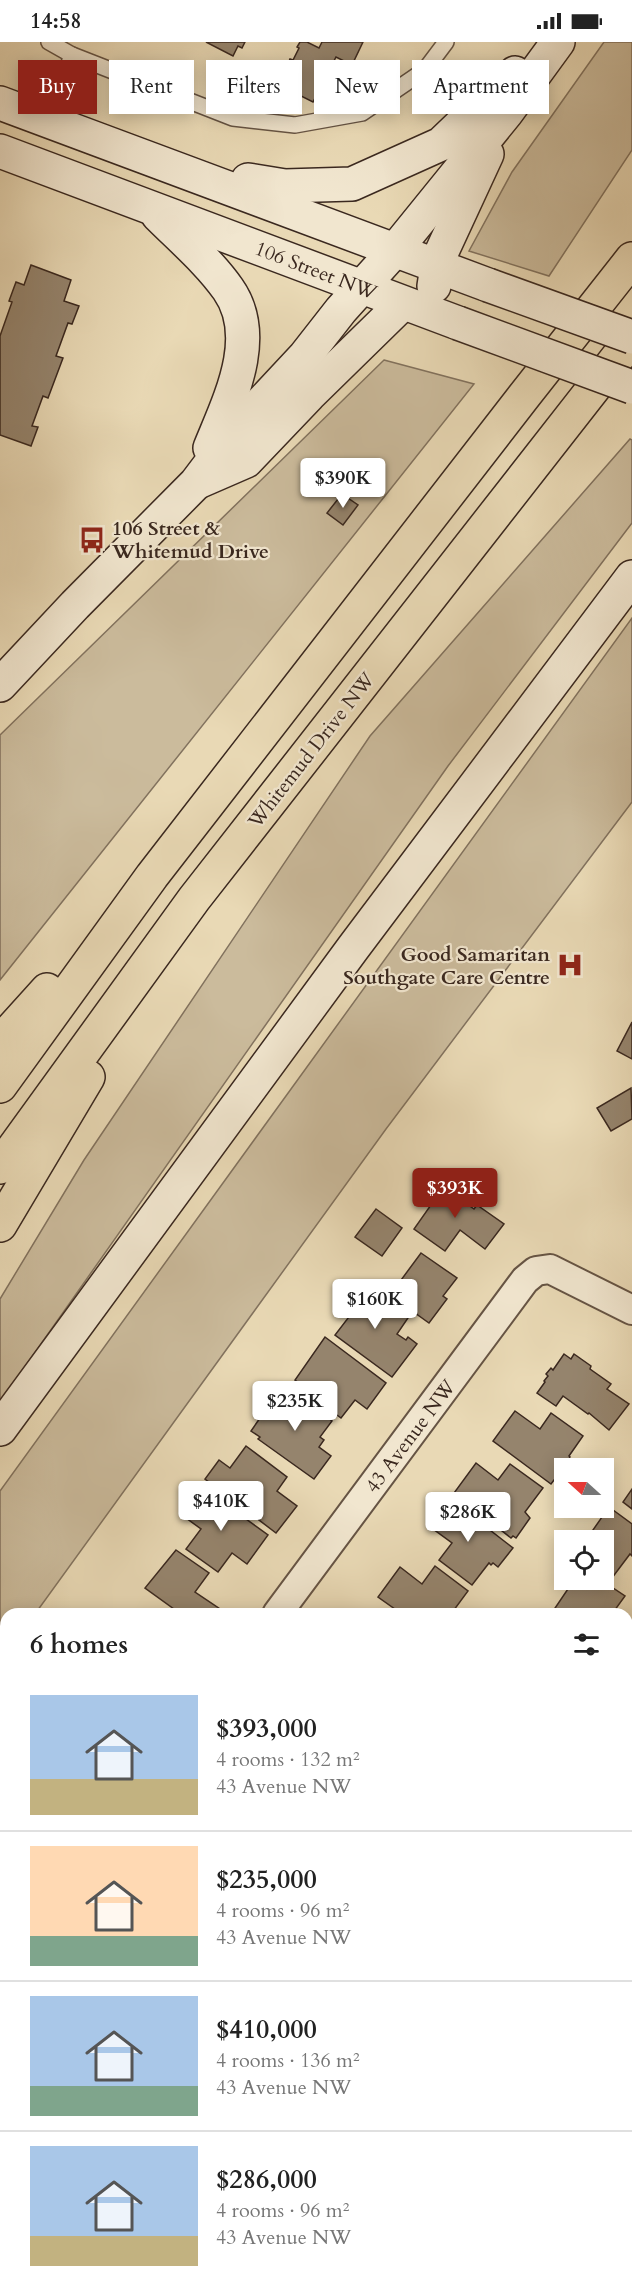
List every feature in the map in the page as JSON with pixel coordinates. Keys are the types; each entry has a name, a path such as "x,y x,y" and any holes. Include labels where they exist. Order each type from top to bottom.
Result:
{"highway":[{"path":"0,1086 152,876 516,405 632,259"},
{"name":"Whitemud Drive NW","path":"0,1167 194,899 632,338"},
{"path":"0,1042 152,876"},
{"path":"0,1225 194,899"}],"street":[{"path":"172,166 285,186 352,184 441,144 548,42"},
{"path":"545,60 558,42"},
{"path":"0,103 632,338"},
{"path":"0,685 75,605 196,483 236,430 305,356 361,287 396,249 505,114"},
{"path":"449,320 434,298 433,279 436,266 506,114"},
{"name":"106 Street NW","path":"0,151 402,304 632,387"},
{"path":"153,209 229,291 239,312 243,330 243,349 238,372 196,483"},
{"path":"196,483 246,460 309,394 402,304 396,249"},
{"path":"0,1429 353,948 632,577"},
{"name":"43 Avenue NW","path":"281,1608 525,1280 536,1271 550,1269 632,1311"}],"lane":[{"path":"49,42 72,55 233,118 295,125 362,113 425,70 446,42"},
{"path":"48,121 72,55"}],"shaded area":[{"path":"604,42 632,42 632,150 549,276 469,251 512,172"},
{"path":"384,360 474,384 0,980 0,735"},
{"path":"630,439 632,440 632,523 448,766 0,1402 0,1299 84,1160 370,736"},
{"path":"632,618 632,802 386,1129 39,1608 0,1608 0,1491"}],"building":[{"path":"206,42 245,42 242,48 238,46 233,56"},
{"path":"300,42 307,42 319,48 322,42 363,42 354,60 342,60 336,57 334,60 314,60 313,102 302,96 302,60 293,60 299,48 297,47"},
{"path":"31,265 71,280 64,301 79,306 72,324 68,323 56,356 63,358 48,398 43,396 32,426 38,427 31,446 0,435 0,336 12,302 9,301 16,282 24,285"},
{"path":"342,494 358,505 343,525 327,513"},
{"path":"632,1022 632,1059 617,1051"},
{"path":"631,1088 632,1119 611,1131 597,1108"},
{"path":"433,1175 445,1185 444,1187 474,1209 477,1205 504,1224 485,1249 460,1230 445,1251 414,1229 438,1195 425,1186"},
{"path":"376,1209 402,1228 382,1256 355,1237"},
{"path":"421,1253 457,1278 443,1296 447,1299 429,1323 390,1295"},
{"path":"359,1282 408,1318 397,1334 406,1340 408,1337 417,1344 392,1377 335,1335 352,1313 342,1306"},
{"path":"325,1337 386,1383 367,1409 355,1400 341,1418 309,1394 311,1392 295,1380"},
{"path":"564,1354 571,1359 574,1354 591,1366 590,1369 611,1384 607,1389 629,1404 609,1430 563,1396 556,1406 537,1393 548,1376 546,1374 551,1368 553,1370"},
{"path":"283,1385 332,1421 320,1437 324,1440 319,1447 331,1456 314,1479 258,1439 260,1437 251,1431"},
{"path":"515,1411 540,1429 551,1413 583,1436 569,1458 554,1458 554,1480 551,1484 493,1441"},
{"path":"246,1446 287,1477 277,1491 297,1506 276,1533 205,1479 219,1460 230,1468"},
{"path":"476,1463 498,1480 510,1464 543,1488 525,1512 530,1518 516,1538 513,1536 511,1538 454,1493"},
{"path":"202,1487 268,1535 247,1564 232,1553 218,1572 186,1549 201,1529 182,1515"},
{"path":"632,1489 632,1509 623,1502"},
{"path":"450,1499 513,1548 498,1567 489,1563 472,1585 439,1560 452,1543 429,1526"},
{"path":"614,1511 632,1524 632,1556 630,1554 614,1575 614,1530 593,1530 601,1518 614,1518"},
{"path":"176,1550 209,1573 195,1592 219,1608 172,1608 145,1588"},
{"path":"435,1566 468,1591 455,1608 394,1608 378,1597 400,1567 422,1584"},
{"path":"614,1589 625,1596 616,1608 555,1608 567,1590"}],"place":[{"name":"106 Street & Whitemud Drive","path":"92,540"},
{"name":"Good Samaritan Southgate Care Centre","path":"570,965"}]}
